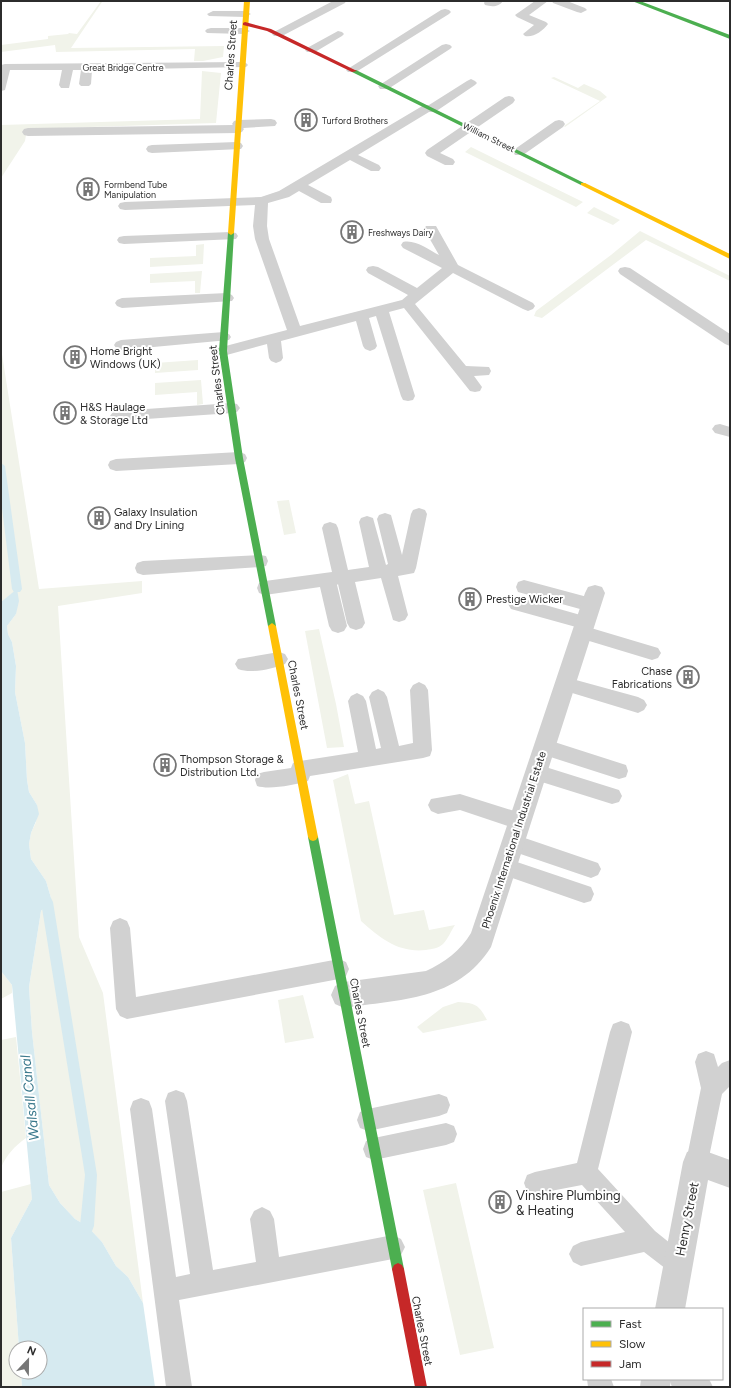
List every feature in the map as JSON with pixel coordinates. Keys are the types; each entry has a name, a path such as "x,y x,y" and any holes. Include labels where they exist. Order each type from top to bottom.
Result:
{"street":[{"name":"Charles Street","path":"247,1 243,42 224,344 232,408 239,458 421,1387"},
{"path":"635,1 730,37"},
{"name":"William Street","path":"245,23 278,34 730,257"},
{"name":"Phoenix International Industrial Estate","path":"344,995 426,983 446,975 474,953 482,939 588,613"},
{"path":"697,1162 730,1174"},
{"name":"Henry Street","path":"670,1308 697,1162"}],"lane":[{"path":"313,15 315,1"},
{"path":"278,34 340,1"},
{"path":"541,38 524,32 542,24 521,15 542,1"},
{"path":"557,1 581,10"},
{"path":"352,70 445,12"},
{"path":"213,14 245,23"},
{"path":"211,31 245,23"},
{"path":"311,50 338,34"},
{"path":"222,42 243,42"},
{"path":"384,86 446,47"},
{"name":"Great Bridge Centre","path":"1,87 5,67 87,67 149,72 242,66"},
{"path":"65,85 68,67"},
{"path":"85,84 87,67"},
{"path":"125,206 233,201 262,202 284,194 471,82"},
{"path":"449,162 431,153 474,130 514,103"},
{"path":"28,132 238,126 271,123"},
{"path":"519,152 559,124"},
{"path":"152,150 237,146"},
{"path":"349,155 375,168"},
{"path":"298,185 326,200"},
{"path":"262,202 260,226 262,239 295,332"},
{"path":"432,229 452,267"},
{"path":"124,240 231,236"},
{"path":"408,245 528,306"},
{"path":"121,345 224,344 274,338 381,310 412,299 452,267"},
{"path":"373,270 412,299 462,371 475,387"},
{"path":"625,271 730,341"},
{"path":"122,303 226,298"},
{"path":"381,310 408,396"},
{"path":"361,315 370,346"},
{"path":"274,338 276,358"},
{"path":"462,371 484,371"},
{"path":"118,416 232,408"},
{"path":"116,465 239,458"},
{"path":"265,588 408,568 419,514"},
{"path":"385,519 388,571"},
{"path":"367,522 388,571 399,615"},
{"path":"330,528 338,578 338,626"},
{"path":"143,568 260,561"},
{"path":"338,578 356,623"},
{"path":"524,587 588,613 652,653"},
{"path":"517,604 588,613"},
{"path":"244,664 279,659"},
{"path":"565,684 638,705"},
{"path":"264,780 369,758 423,750 419,690"},
{"path":"378,697 392,754"},
{"path":"357,701 369,758"},
{"path":"544,747 619,771"},
{"path":"536,772 612,796"},
{"path":"438,806 460,802 591,869"},
{"path":"505,867 584,894"},
{"path":"120,928 127,1009 339,969"},
{"path":"586,1173 621,1032"},
{"path":"697,1162 712,1088 706,1062"},
{"path":"712,1088 730,1071"},
{"path":"176,1101 203,1284"},
{"path":"368,1120 439,1105"},
{"path":"141,1109 179,1387"},
{"path":"374,1149 446,1134"},
{"path":"535,1183 586,1173"},
{"path":"586,1173 647,1239 678,1264"},
{"path":"262,1219 270,1272"},
{"path":"581,1254 647,1239"},
{"path":"166,1291 393,1247"},
{"path":"683,1380 700,1387"}],"shaded area":[{"path":"101,1 151,1 102,2 71,48 224,46 223,57 203,61 194,61 195,49 56,52 55,45 1,52 1,45 48,39 48,36 69,33 77,34"},
{"path":"202,71 221,73 216,123 27,129 25,141 1,178 1,125 200,119"},
{"path":"554,77 578,88 584,84 600,91 607,97 565,127 564,126 600,101 551,78"},
{"path":"471,147 583,202 576,207 465,152"},
{"path":"594,207 620,220 613,225 587,213"},
{"path":"640,231 730,276 730,281 646,240 542,318 534,316 536,311 611,255"},
{"path":"204,244 203,264 150,267 150,258 196,256 196,245"},
{"path":"202,271 200,293 195,293 195,281 150,283 150,274"},
{"path":"1,348 39,589 142,581 142,593 58,606 79,937 103,993 143,1303 128,1277 116,1266 102,1242 87,1226 75,1219 60,1203 49,1185 32,1032 29,987 41,911 51,898 46,881 31,859 29,844 31,833 36,822 37,805 29,792 25,743 15,692 16,666 12,642 8,634 7,626 16,614 17,590 1,602"},
{"path":"198,360 198,370 155,373 155,363"},
{"path":"201,380 203,404 197,405 197,392 155,395 155,383"},
{"path":"289,500 296,533 284,535 277,501"},
{"path":"319,629 344,747 327,748 305,631"},
{"path":"348,774 355,804 369,801 394,915 424,910 429,930 455,925 446,940 440,946 428,950 416,950 399,947 383,939 361,921 333,780"},
{"path":"1,971 12,985 12,993 1,999"},
{"path":"303,995 314,1038 285,1043 278,1000"},
{"path":"458,1002 473,1004 482,1011 487,1020 423,1033 417,1027 443,1007"},
{"path":"16,1037 26,1138 11,1151 1,1168 1,1040"},
{"path":"456,1183 494,1348 460,1355 423,1190"},
{"path":"31,1184 32,1199 11,1238 18,1340 8,1340 8,1380 22,1380 22,1387 1,1387 1,1192"}],"water":[{"name":"Walsall Canal","path":"17,589 19,601 16,614 7,626 8,634 12,642 16,666 15,692 25,743 29,792 37,805 39,814 31,833 29,844 31,859 46,881 51,898 41,911 29,987 32,1032 49,1185 60,1203 75,1219 87,1226 102,1242 116,1266 128,1277 143,1303 155,1387 22,1387 22,1380 48,1380 48,1340 18,1340 11,1238 32,1199 12,985 1,971 1,602"}],"waterway":[{"path":"1,466 17,589"},
{"path":"47,902 91,1175 87,1226"}],"traffic: fast":[{"path":"635,1 730,37"},
{"path":"354,71 583,184"},
{"path":"231,233 223,351 239,458 272,626"},
{"path":"313,837 398,1269"}],"traffic: slow":[{"path":"231,233 247,1"},
{"path":"583,184 730,257"},
{"path":"272,626 313,837"}],"traffic: jam":[{"path":"245,24 269,30 354,71"},
{"path":"398,1269 421,1387"}],"place":[{"name":"Turford Brothers","path":"306,120"},
{"name":"Formbend Tube Manipulation","path":"88,189"},
{"name":"Freshways Dairy","path":"352,232"},
{"name":"Home Bright Windows (UK)","path":"75,357"},
{"name":"H&S Haulage & Storage Ltd","path":"65,413"},
{"name":"Galaxy Insulation and Dry Lining","path":"99,518"},
{"name":"Prestige Wicker","path":"470,599"},
{"name":"Chase Fabrications","path":"688,677"},
{"name":"Thompson Storage & Distribution Ltd.","path":"165,765"},
{"name":"Vinshire Plumbing & Heating","path":"500,1202"}]}
